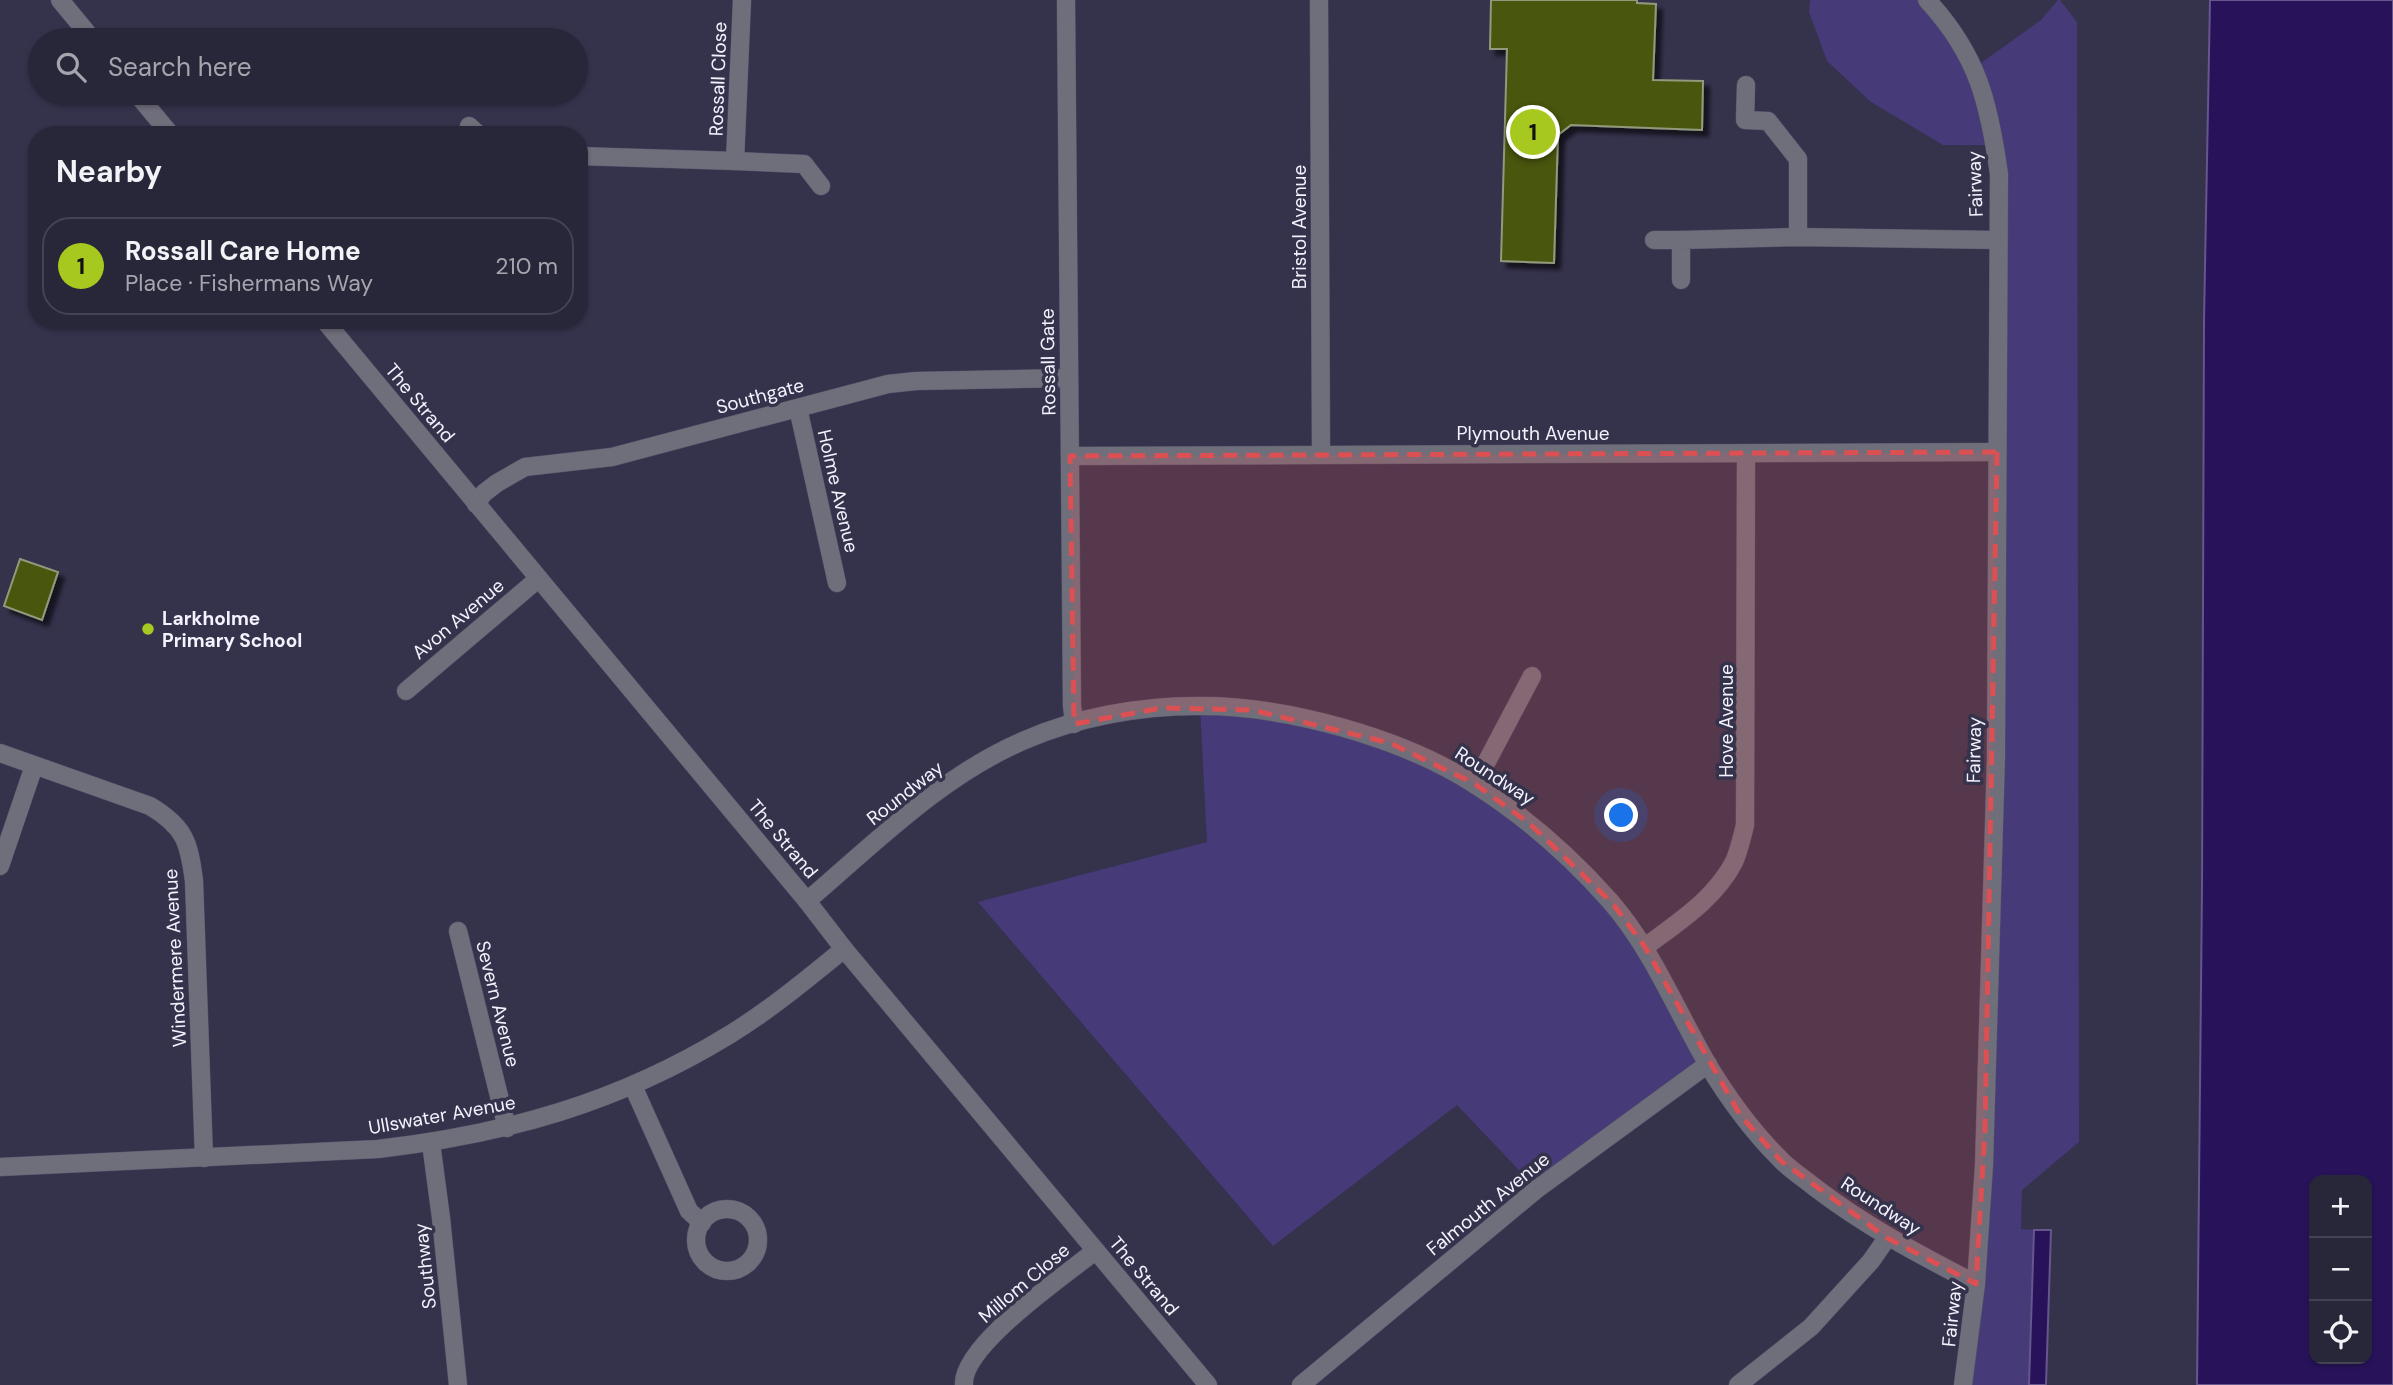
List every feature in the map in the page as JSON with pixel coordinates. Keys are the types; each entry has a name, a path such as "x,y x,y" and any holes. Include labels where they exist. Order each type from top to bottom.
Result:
{"street":[{"path":"60,0 83,28"},
{"name":"Rossall Close","path":"736,160 742,0"},
{"name":"Rossall Gate","path":"1066,0 1074,724"},
{"name":"Bristol Avenue","path":"1319,0 1321,454"},
{"name":"Fairway","path":"1927,0 1945,19 1963,47 1982,89 1990,115 1999,174 1996,757 1984,1166 1976,1284 1963,1385"},
{"path":"1746,85 1745,120 1768,121 1798,159 1798,237"},
{"path":"146,105 164,126"},
{"name":"Rossall Close","path":"588,156 804,164 821,186"},
{"path":"1654,240 1798,237 1997,240"},
{"path":"1681,240 1681,280"},
{"name":"The Strand","path":"331,329 807,901 844,950 1208,1385"},
{"name":"Southgate","path":"476,504 484,493 497,483 525,467 612,457 888,384 1069,378"},
{"name":"Holme Avenue","path":"798,408 837,583"},
{"name":"Plymouth Avenue","path":"1070,456 1997,452"},
{"name":"Hove Avenue","path":"1644,947 1699,907 1720,884 1735,860 1745,825 1746,454"},
{"name":"Avon Avenue","path":"406,691 538,579"},
{"path":"1475,784 1532,677"},
{"name":"Roundway","path":"807,901 932,796 988,758 1026,739 1074,724 1118,713 1200,706 1252,710 1344,728 1390,743 1475,784 1530,824 1574,863 1613,904 1644,947 1708,1064 1740,1115 1781,1161 1887,1238 1976,1284"},
{"name":"Windermere Avenue","path":"0,753 150,806 169,818 184,836 191,856 194,881 204,1158"},
{"path":"0,866 34,766"},
{"name":"Severn Avenue","path":"458,931 506,1128"},
{"name":"Ullswater Avenue","path":"0,1167 365,1150 431,1143 506,1128 569,1111 633,1086 728,1036 768,1010 844,950"},
{"name":"Falmouth Avenue","path":"1301,1385 1537,1189 1708,1064"},
{"path":"633,1086 689,1211 702,1223"},
{"name":"Southway","path":"431,1143 458,1385"},
{"path":"1738,1385 1811,1327 1871,1261 1887,1238"},
{"name":"Millom Close","path":"964,1385 963,1376 974,1356 994,1333 1095,1251"}],"highlighted area":[{"path":"1997,452 1985,1130 1976,1284 1887,1238 1781,1161 1740,1115 1645,947 1613,904 1530,824 1475,784 1390,743 1252,710 1162,708 1074,724 1070,456"}],"shaded area":[{"path":"1810,0 1927,0 1974,68 2041,20 2058,0 2077,22 2079,1142 2022,1190 2021,1229 2034,1230 2029,1385 1963,1385 1984,1166 1994,145 1943,145 1871,102 1827,61 1809,12"},
{"path":"2210,0 2393,0 2393,1385 2197,1385 2204,320"},
{"path":"1200,706 1297,718 1475,784 1613,904 1708,1064 1537,1189 1457,1105 1273,1246 978,902 1207,842"},
{"path":"2034,1230 2051,1230 2046,1385 2029,1385"}],"building":[{"path":"1491,0 1637,0 1637,3 1656,4 1653,80 1703,81 1702,130 1571,125 1558,135 1554,263 1501,261 1507,49 1490,49"},
{"path":"20,559 58,572 42,620 4,606"}],"place":[{"name":"Rossall Care Home","path":"1533,132"},
{"name":"Larkholme Primary School","path":"148,629"}]}
